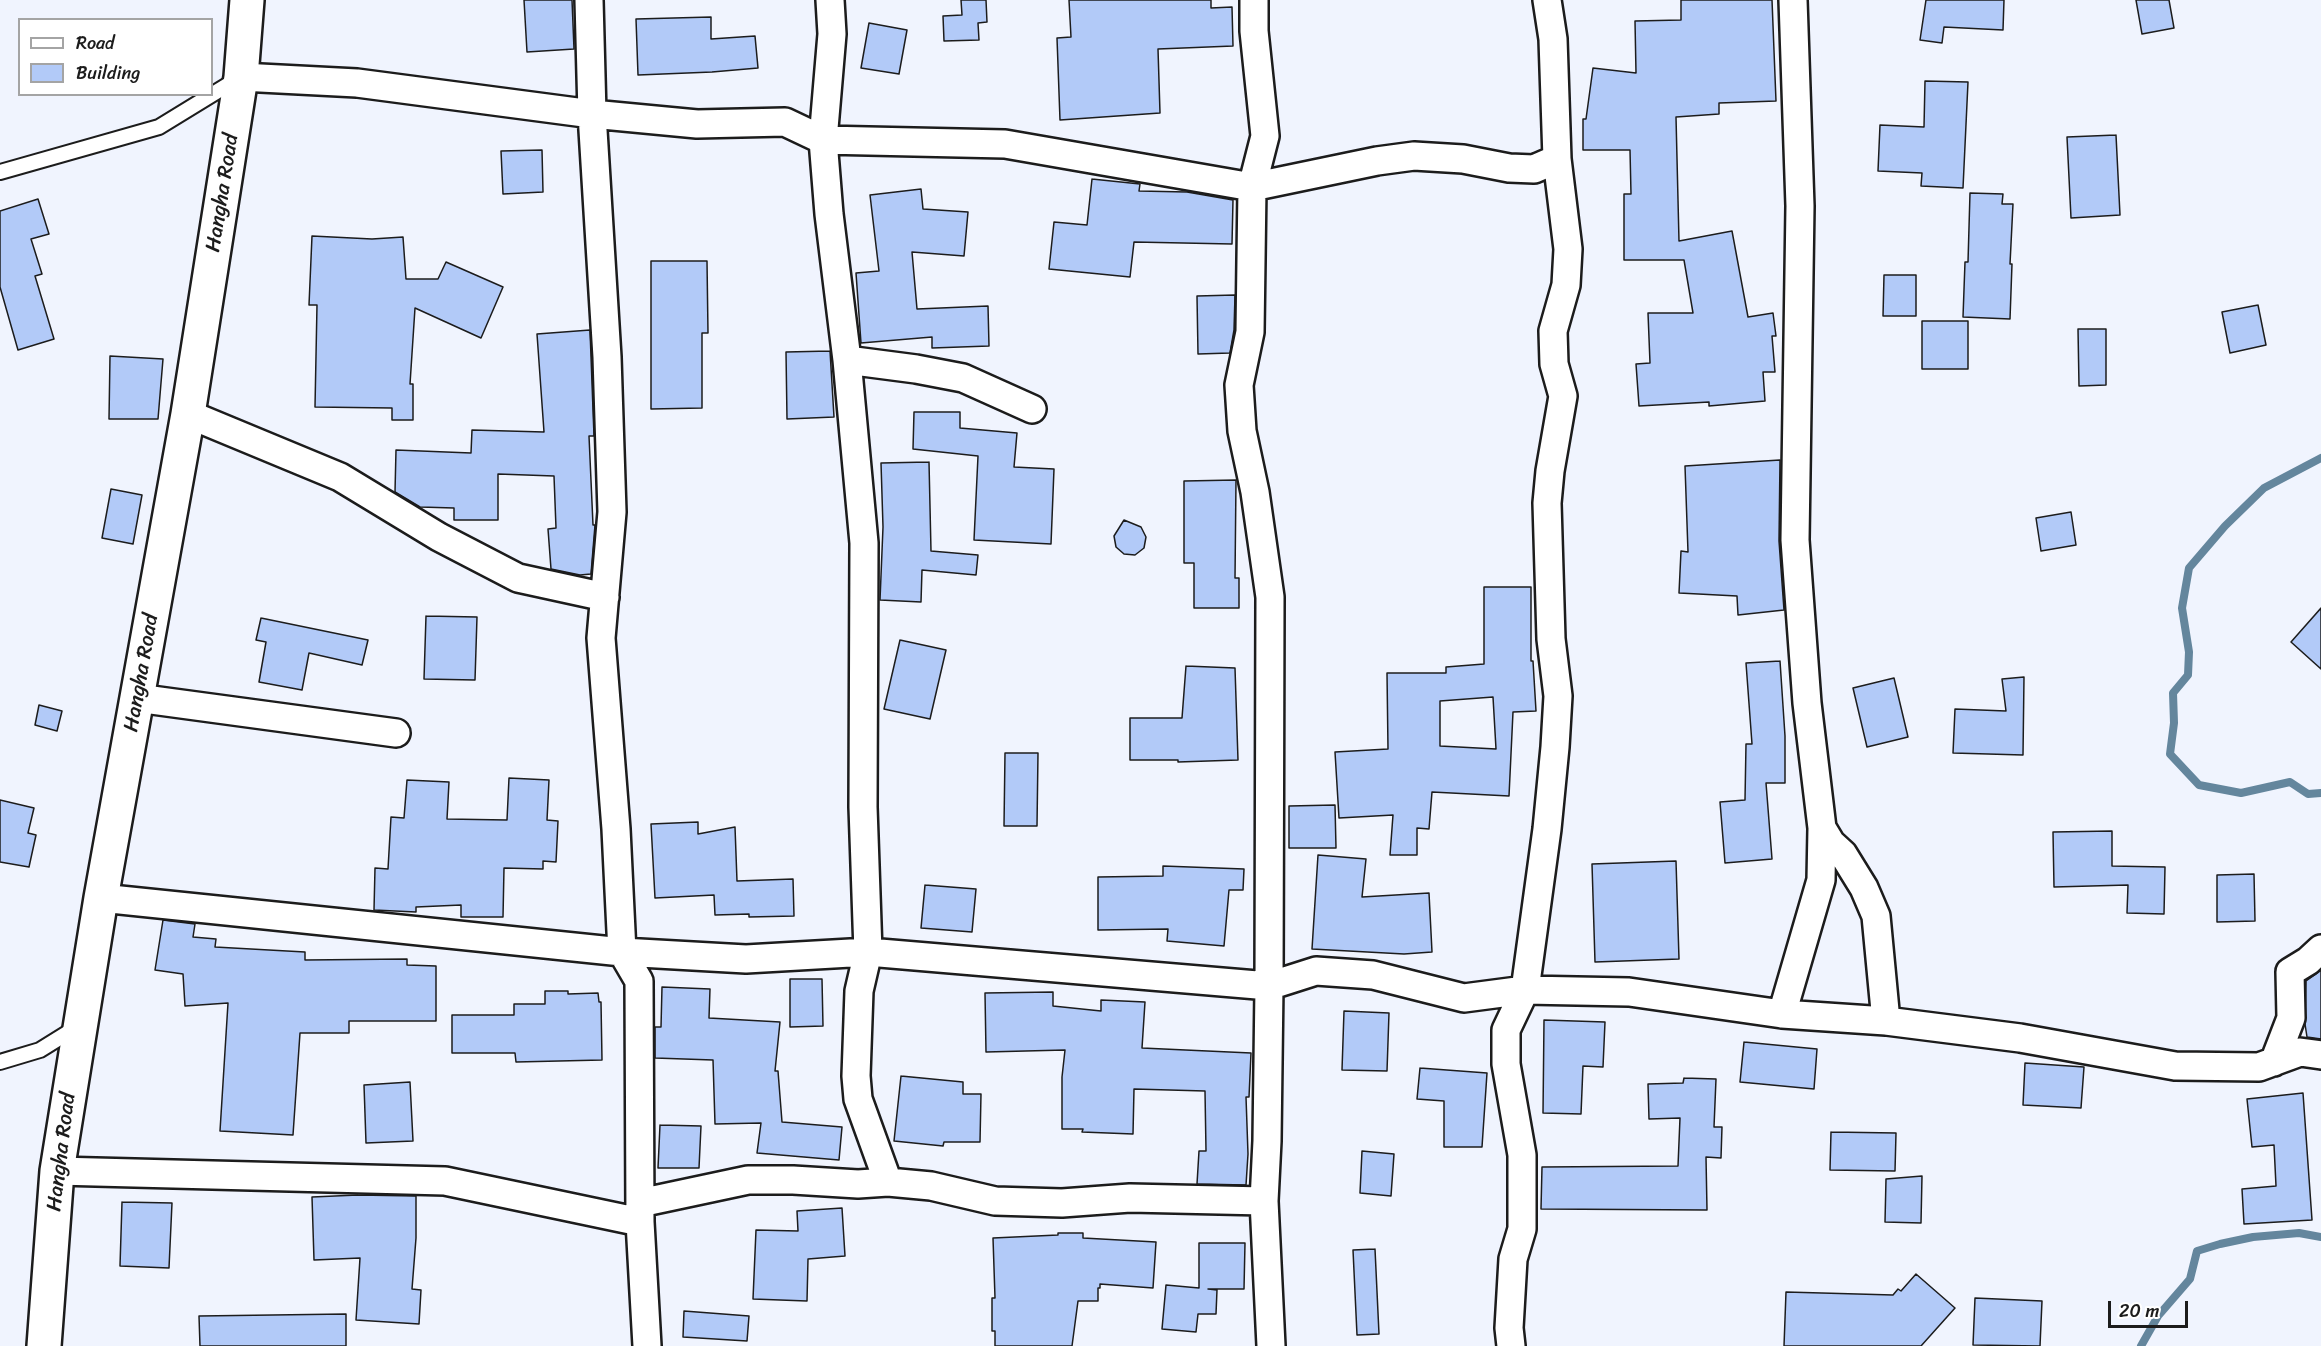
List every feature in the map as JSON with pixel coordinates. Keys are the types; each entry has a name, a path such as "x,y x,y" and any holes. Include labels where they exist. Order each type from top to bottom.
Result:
{"highway":[{"name":"Hangha Road","path":"44,1346 57,1171 101,898 188,414 241,77 248,0"}],"street":[{"path":"589,0 592,114 607,357 612,512 601,638 616,829 622,952 639,981 640,1213 646,1346"},
{"path":"830,0 832,34 824,140 829,214 847,360 864,543 863,807 868,952 859,991 858,1099 888,1182"},
{"path":"1254,0 1254,31 1264,136 1252,187 1250,332 1239,385 1242,431 1255,492 1270,597 1269,986 1264,1201 1271,1346"},
{"path":"1511,1346 1509,1328 1513,1259 1522,1229 1522,1155 1506,1064 1506,1030 1525,990 1547,829 1556,747 1558,696 1551,639 1547,503 1563,396 1554,364 1553,331 1566,285 1568,249 1557,159 1553,39 1547,0"},
{"path":"1782,1014 1821,880 1822,828 1807,703 1795,540 1800,206 1793,0"},
{"path":"241,77 357,83 592,114 697,124 784,122 824,140 1005,144 1252,187 1377,161 1414,156 1462,159 1509,168 1534,169 1557,159"},
{"path":"847,360 963,378 1032,409"},
{"path":"188,414 340,477 439,537 518,578 605,597"},
{"path":"137,698 396,734"},
{"path":"1822,828 1831,843 1843,854 1864,888 1876,916 1886,1021"},
{"path":"101,898 622,952 746,959 868,952 1269,986 1316,971 1373,975 1464,998 1525,990 1629,992 1782,1014 1886,1021 2020,1038 2175,1066 2259,1067 2300,1052 2321,1055"},
{"path":"2274,1062 2291,1018 2290,972 2308,961 2321,949"},
{"path":"57,1171 445,1180 640,1213 748,1180 858,1184 888,1182 931,1186 995,1201 1062,1203 1130,1198 1264,1201"}],"lane":[{"path":"213,94 241,77"},
{"path":"0,172 159,127 210,96"},
{"path":"0,1062 40,1050 81,1025"}],"building":[{"path":"524,0 572,0 574,49 527,52"},
{"path":"961,0 986,0 987,22 978,23 979,40 944,41 943,16 962,15"},
{"path":"1069,0 1211,0 1211,8 1232,7 1233,46 1158,49 1160,113 1060,120 1057,38 1071,37"},
{"path":"1681,0 1772,0 1776,101 1719,103 1719,114 1676,117 1679,241 1732,231 1748,317 1773,313 1776,336 1772,336 1775,372 1763,372 1765,401 1709,406 1709,402 1639,406 1636,364 1650,363 1648,313 1693,313 1684,260 1624,260 1624,194 1631,194 1630,150 1583,150 1583,119 1586,119 1593,68 1636,73 1635,21 1681,20"},
{"path":"1926,0 2004,0 2003,30 1944,27 1942,43 1920,40"},
{"path":"2136,0 2169,0 2174,28 2142,34"},
{"path":"711,17 711,39 755,36 758,68 638,75 636,19"},
{"path":"869,23 907,30 899,74 861,68"},
{"path":"1925,81 1968,82 1963,188 1921,186 1922,173 1878,171 1880,125 1924,127"},
{"path":"2116,135 2120,215 2071,218 2067,137"},
{"path":"542,150 543,192 503,194 501,151"},
{"path":"1092,179 1140,184 1139,191 1187,192 1233,200 1232,244 1134,242 1130,277 1049,269 1054,222 1087,225"},
{"path":"921,189 923,209 968,212 964,256 912,252 917,309 988,306 989,346 932,348 932,337 861,343 856,273 879,271 870,195"},
{"path":"1970,193 2003,194 2002,204 2013,204 2010,319 1963,317 1965,262 1968,262"},
{"path":"38,199 49,234 31,239 42,274 35,276 54,339 18,350 0,287 0,211"},
{"path":"312,236 372,239 403,237 406,279 438,279 446,262 503,287 481,338 415,308 410,384 413,384 413,420 392,420 392,408 315,407 317,305 309,305"},
{"path":"651,261 707,261 708,333 702,333 702,408 651,409"},
{"path":"1884,275 1916,275 1916,316 1883,316"},
{"path":"1235,295 1234,330 1230,353 1198,354 1197,296"},
{"path":"2258,305 2266,345 2230,353 2222,312"},
{"path":"1922,321 1968,321 1968,369 1922,369"},
{"path":"2078,329 2106,329 2106,385 2079,386"},
{"path":"590,330 594,436 589,436 593,525 595,525 591,574 580,575 551,569 548,529 556,528 554,476 498,474 498,520 454,520 454,508 420,507 395,492 396,450 471,453 472,430 544,432 537,334"},
{"path":"830,351 834,417 787,419 786,352"},
{"path":"110,356 163,359 158,419 109,419"},
{"path":"914,412 960,412 960,428 1017,433 1014,467 1054,469 1051,544 974,540 978,456 913,449"},
{"path":"1780,460 1779,541 1784,610 1738,615 1737,596 1679,593 1681,551 1688,552 1685,466"},
{"path":"929,462 931,551 978,555 976,575 922,570 921,602 880,600 883,527 881,463"},
{"path":"1236,480 1235,578 1239,578 1239,608 1194,608 1194,563 1184,563 1184,481"},
{"path":"111,489 142,495 133,544 102,538"},
{"path":"2071,512 2076,545 2041,551 2036,518"},
{"path":"1124,520 1141,527 1146,537 1144,548 1135,555 1124,554 1116,547 1114,536"},
{"path":"1484,587 1531,587 1531,661 1533,661 1536,711 1513,712 1509,796 1432,792 1429,829 1417,828 1417,855 1390,855 1393,815 1339,818 1335,752 1388,749 1387,673 1446,673 1446,667 1484,664","holes":["1493,697 1496,749 1440,746 1440,701"]},
{"path":"2321,608 2321,669 2291,642"},
{"path":"426,616 477,617 475,680 424,679"},
{"path":"261,618 368,640 362,665 309,653 302,690 259,682 266,642 256,640"},
{"path":"900,640 946,650 930,719 884,709"},
{"path":"1780,661 1785,736 1785,783 1766,783 1772,859 1725,863 1720,802 1745,800 1746,744 1752,744 1746,663"},
{"path":"1186,666 1235,668 1238,760 1178,762 1178,760 1130,760 1130,718 1182,718"},
{"path":"2024,677 2023,755 1953,753 1955,709 2006,711 2002,679"},
{"path":"1894,678 1908,737 1867,747 1853,688"},
{"path":"39,705 62,711 57,731 35,725"},
{"path":"1005,753 1038,753 1037,826 1004,826"},
{"path":"509,778 549,780 547,820 558,821 556,862 543,861 543,869 504,868 503,917 461,917 461,905 416,907 416,912 374,910 375,868 388,869 391,817 404,818 407,780 449,782 447,819 507,820"},
{"path":"0,800 34,808 28,833 36,835 29,867 0,862"},
{"path":"1335,805 1336,848 1289,848 1289,806"},
{"path":"698,822 698,834 735,827 737,881 793,879 794,916 715,915 714,895 655,898 651,824"},
{"path":"2112,831 2112,866 2165,867 2164,914 2127,913 2128,885 2054,887 2053,832"},
{"path":"1318,855 1366,859 1362,897 1429,893 1432,952 1404,954 1312,949"},
{"path":"1676,861 1679,959 1595,962 1592,864"},
{"path":"1163,866 1244,869 1243,890 1229,890 1224,946 1167,941 1168,929 1098,930 1098,877 1163,876"},
{"path":"2254,874 2255,921 2217,922 2217,875"},
{"path":"925,885 976,889 972,932 921,928"},
{"path":"163,920 195,924 193,937 216,939 215,947 305,952 305,960 407,959 407,965 436,966 436,1021 349,1021 349,1033 300,1033 293,1135 220,1131 228,1003 185,1006 183,974 155,970"},
{"path":"2320,971 2321,1039 2307,1037 2305,1024 2306,981"},
{"path":"790,979 822,979 823,1026 790,1027"},
{"path":"662,987 710,989 709,1018 780,1022 775,1071 778,1071 782,1122 842,1127 839,1160 757,1153 761,1123 715,1124 713,1060 655,1058 655,1027 661,1027"},
{"path":"545,991 568,991 568,994 598,993 599,1002 601,1002 602,1060 516,1062 515,1053 452,1053 452,1015 514,1015 514,1004 545,1004"},
{"path":"1053,992 1053,1006 1101,1011 1101,1000 1145,1002 1142,1048 1251,1053 1249,1097 1246,1097 1248,1154 1246,1185 1197,1184 1199,1151 1206,1151 1205,1091 1134,1089 1133,1134 1062,1129 1062,1077 1065,1050 986,1052 985,993"},
{"path":"1344,1011 1389,1013 1387,1071 1342,1070"},
{"path":"1544,1020 1605,1022 1603,1067 1583,1066 1581,1114 1543,1113"},
{"path":"1744,1042 1817,1049 1814,1089 1740,1082"},
{"path":"2025,1063 2084,1067 2081,1108 2023,1105"},
{"path":"1420,1068 1487,1073 1482,1147 1444,1147 1444,1101 1417,1099"},
{"path":"901,1076 963,1082 963,1094 981,1094 980,1142 944,1142 943,1146 894,1141"},
{"path":"1684,1078 1716,1079 1714,1127 1722,1127 1721,1158 1706,1157 1707,1210 1541,1209 1542,1167 1678,1166 1680,1118 1649,1119 1648,1084 1683,1083"},
{"path":"410,1082 413,1141 366,1143 364,1085"},
{"path":"2303,1093 2312,1220 2244,1224 2242,1189 2276,1186 2274,1145 2252,1147 2247,1099"},
{"path":"660,1125 701,1126 699,1168 658,1168"},
{"path":"1831,1132 1896,1133 1895,1171 1830,1170"},
{"path":"1362,1151 1394,1154 1391,1196 1360,1193"},
{"path":"1922,1176 1921,1223 1885,1222 1886,1179"},
{"path":"416,1196 416,1238 412,1289 421,1290 419,1324 356,1320 360,1258 314,1260 312,1197"},
{"path":"122,1202 172,1203 169,1268 120,1266"},
{"path":"842,1208 845,1256 808,1259 807,1301 753,1299 756,1230 798,1231 797,1211"},
{"path":"1058,1233 1083,1233 1083,1238 1156,1242 1153,1288 1100,1284 1098,1301 1078,1301 1072,1346 995,1346 995,1331 992,1331 992,1298 995,1298 993,1238 1058,1235"},
{"path":"1199,1243 1245,1243 1244,1289 1208,1289 1217,1290 1216,1314 1198,1314 1196,1332 1162,1329 1166,1285 1199,1288"},
{"path":"1375,1249 1379,1334 1357,1335 1353,1250"},
{"path":"1916,1274 1955,1308 1921,1346 1784,1346 1786,1292 1893,1295 1898,1289 1901,1291"},
{"path":"1975,1298 2042,1301 2040,1346 1973,1345"},
{"path":"684,1311 749,1316 747,1341 683,1337"},
{"path":"346,1314 346,1346 200,1346 199,1316"}],"waterway":[{"path":"2321,458 2264,488 2225,526 2189,568 2182,608 2189,652 2188,675 2173,693 2174,723 2170,754 2199,785 2241,793 2290,782 2308,794 2321,793"},
{"path":"2141,1346 2158,1316 2190,1279 2197,1251 2253,1237 2299,1233 2321,1237"}]}
